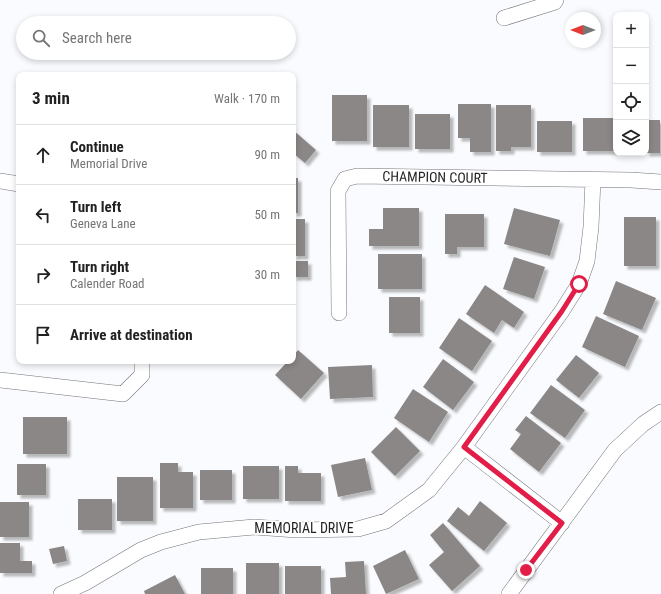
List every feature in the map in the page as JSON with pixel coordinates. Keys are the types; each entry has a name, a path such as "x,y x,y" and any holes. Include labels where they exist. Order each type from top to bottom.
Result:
{"street":[{"path":"504,18 555,2 556,0"},
{"name":"CHAMPION COURT","path":"339,313 338,191 345,179 357,176 593,179 661,182"},
{"name":"MEMORIAL DRIVE","path":"61,594 85,584 141,550 160,542 199,532 254,527 297,530 358,529 386,521 429,490 464,447 562,311 579,284 587,262 591,228 593,179"},
{"path":"0,181 16,184"},
{"path":"0,380 123,394 142,375 142,364"},
{"path":"509,594 615,450 643,424 661,412"},
{"path":"464,447 562,523"}],"building":[{"path":"332,95 367,95 367,141 332,141"},
{"path":"458,104 491,104 491,152 470,152 470,138 458,138"},
{"path":"373,105 409,105 409,147 373,147"},
{"path":"496,105 531,105 531,147 511,147 511,151 496,151"},
{"path":"415,114 450,114 450,149 415,149"},
{"path":"583,118 613,118 613,151 583,151"},
{"path":"649,120 660,120 660,153 649,153"},
{"path":"537,121 572,121 572,152 537,152"},
{"path":"296,133 316,150 305,163 296,156"},
{"path":"296,178 298,178 298,213 296,213"},
{"path":"383,208 419,208 419,246 369,246 369,229 383,229"},
{"path":"514,208 560,220 550,256 504,244"},
{"path":"445,214 484,214 484,247 457,247 457,254 445,254"},
{"path":"624,217 656,217 656,266 624,266"},
{"path":"296,219 305,219 305,256 296,256"},
{"path":"378,254 422,254 422,289 378,289"},
{"path":"514,257 545,267 534,299 503,289"},
{"path":"296,261 308,261 308,277 296,277"},
{"path":"616,281 656,298 642,330 603,314"},
{"path":"485,285 524,312 514,328 502,320 494,333 466,314"},
{"path":"389,297 420,297 420,333 389,333"},
{"path":"596,316 639,336 625,367 582,347"},
{"path":"459,318 492,341 472,371 439,348"},
{"path":"298,350 324,373 301,399 275,375 285,364 296,364 296,352"},
{"path":"576,355 599,373 579,398 556,380"},
{"path":"443,359 474,382 453,410 423,387"},
{"path":"372,365 373,397 330,399 328,367"},
{"path":"551,385 585,410 565,438 530,413"},
{"path":"413,389 448,412 429,442 394,418"},
{"path":"526,416 561,443 539,472 510,449 521,434 515,430"},
{"path":"23,417 67,417 67,454 23,454"},
{"path":"396,427 420,451 395,476 371,452"},
{"path":"365,458 372,490 338,497 331,465"},
{"path":"160,463 178,463 178,472 193,472 193,508 160,508"},
{"path":"17,464 46,464 46,495 17,495"},
{"path":"243,466 279,466 279,499 243,499"},
{"path":"285,466 298,466 298,473 321,473 321,501 285,501"},
{"path":"200,470 232,470 232,500 200,500"},
{"path":"117,477 153,477 153,521 117,521"},
{"path":"78,499 112,499 112,530 78,530"},
{"path":"480,501 507,523 484,551 447,521 458,507 469,516"},
{"path":"0,502 29,502 29,537 0,537"},
{"path":"443,523 480,566 452,591 429,565 444,552 430,535"},
{"path":"0,543 20,543 20,561 32,561 32,573 0,573"},
{"path":"64,546 67,561 53,564 49,549"},
{"path":"405,550 419,579 386,594 373,566"},
{"path":"364,561 366,594 331,594 330,578 346,577 345,562"},
{"path":"246,563 279,563 279,594 246,594"},
{"path":"285,566 321,566 321,594 285,594"},
{"path":"201,568 233,568 233,594 201,594"},
{"path":"175,575 185,594 145,594 144,591"}],"route":[{"path":"526,570 562,523 464,447 562,311 579,284"}]}
